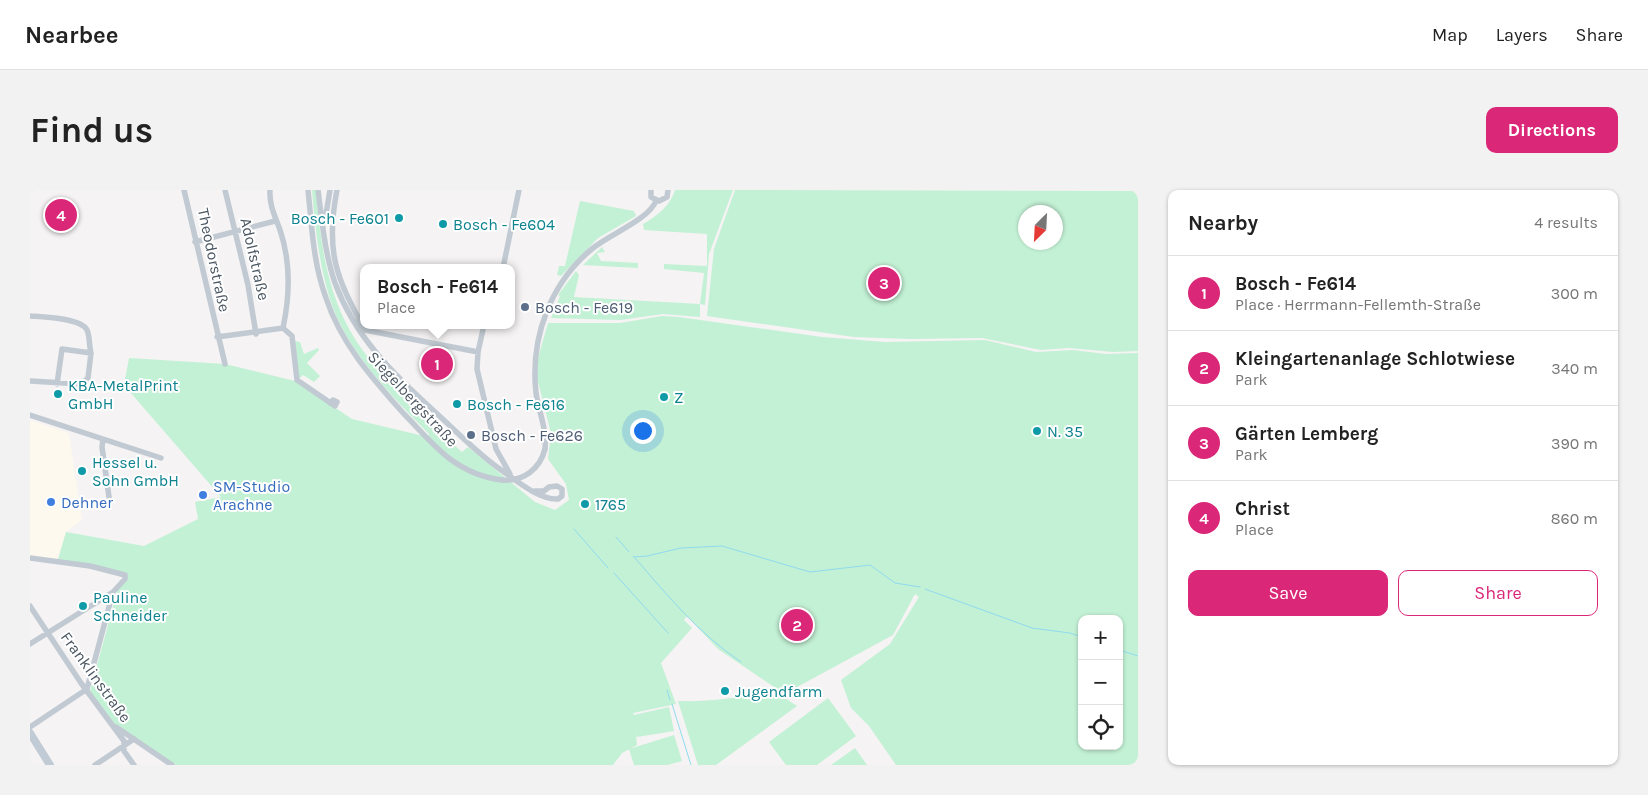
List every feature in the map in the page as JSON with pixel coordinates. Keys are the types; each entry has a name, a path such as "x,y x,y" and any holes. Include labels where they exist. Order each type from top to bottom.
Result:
{"main road":[{"path":"30,733 50,765"}],"street":[{"name":"Theodorstraße","path":"184,190 217,337 225,364"},
{"name":"Adolfstraße","path":"225,190 252,302 256,334"},
{"path":"270,190 268,198 275,221 280,229 290,273 288,307 283,328"},
{"name":"Siegelbergstraße","path":"308,190 317,269 332,315 353,352 373,379 439,450 472,472 502,480 518,479 526,475 539,463 545,449 546,432 537,399 534,370 537,342 550,304 564,279 580,259 601,242 647,214 656,201"},
{"path":"337,190 330,230 333,260 347,297 360,321"},
{"path":"504,264 519,190"},
{"path":"650,190 651,197 656,201 665,199 668,190"},
{"path":"318,191 324,196 329,191"},
{"path":"318,191 329,264 351,316 370,347 395,375 474,448 511,476 535,491"},
{"path":"324,232 329,191"},
{"path":"195,242 275,221"},
{"path":"30,316 74,321 85,326 89,332 88,344 92,353 88,378 81,384 30,381"},
{"path":"217,337 256,334 283,328"},
{"path":"283,328 292,336 297,380 330,403"},
{"path":"364,329 478,352"},
{"path":"483,329 478,352 477,369 496,449 511,476"},
{"path":"57,384 62,349 92,353"},
{"path":"30,415 162,458"},
{"path":"103,439 102,447 109,497"},
{"path":"30,558 90,566 125,575 122,584 113,592 30,644"},
{"path":"30,727 87,690 113,592"},
{"name":"Franklinstraße","path":"30,606 47,633 124,740 123,746 134,765"},
{"path":"113,725 172,765"},
{"path":"96,765 134,739"}],"shaded area":[{"path":"30,420 69,433 82,520 66,532 58,559 30,557"}],"green space":[{"path":"312,190 316,190 321,239 331,285 348,328 361,348 377,368 407,392 403,399 462,452 468,447 535,502 555,510 569,500 566,484 548,459 551,433 537,378 538,358 548,323 620,323 662,316 822,337 885,342 985,340 1036,352 1073,350 1106,354 1138,353 1138,765 896,765 869,726 851,708 841,680 890,644 919,597 915,594 893,635 786,693 783,693 718,649 687,616 684,620 692,628 661,663 676,704 633,713 634,715 669,707 674,731 637,737 636,734 637,745 622,753 613,765 176,765 113,723 90,691 117,592 125,574 58,559 66,532 144,546 198,519 195,502 221,497 124,385 129,358 225,364 295,381 352,419 428,437 429,434 372,372 347,337 330,299 318,245"},
{"path":"675,190 733,190 709,254 705,305 700,304 704,273 664,269 664,264 707,266 707,234 644,230 643,224 662,210 670,201"},
{"path":"735,190 1138,191 1138,351 1113,352 1069,348 1041,350 982,338 910,339 854,337 707,316 714,249"},
{"path":"580,201 634,211 636,216 598,238 561,276 557,275 559,266 565,266"},
{"path":"602,247 605,252 597,253 601,261 638,263 638,268 583,265"},
{"path":"576,271 579,275 574,297 700,304 700,317 663,314 620,320 551,318 560,296 558,295"},
{"path":"294,341 300,342 304,354 318,348 319,350 307,363 320,376 314,382 303,375 300,378 298,376"},
{"path":"773,690 797,706 716,765 698,765 678,701 726,699"},
{"path":"828,698 856,736 817,765 786,765 769,742"},
{"path":"674,735 682,761 668,765 634,765 629,749"},
{"path":"855,748 867,765 831,765"}],"waterway":[{"path":"574,529 608,568"},
{"path":"616,537 629,552"},
{"path":"633,557 647,556 681,548 722,546 810,572 870,565 895,583 920,587"},
{"path":"635,558 698,627 741,662"},
{"path":"614,573 668,633"},
{"path":"925,589 1032,628 1078,636"},
{"path":"1123,651 1138,656"},
{"path":"667,690 670,700"},
{"path":"672,704 691,765"}],"place":[{"name":"Christ","path":"61,215"},
{"name":"Bosch - Fe601","path":"399,218"},
{"name":"Bosch - Fe604","path":"443,224"},
{"name":"Gärten Lemberg","path":"884,283"},
{"name":"Bosch - Fe619","path":"525,307"},
{"name":"Bosch - Fe614","path":"437,364"},
{"name":"KBA-MetalPrint GmbH","path":"58,394"},
{"name":"Z","path":"664,397"},
{"name":"Bosch - Fe616","path":"457,404"},
{"name":"N. 35","path":"1037,431"},
{"name":"Bosch - Fe626","path":"471,435"},
{"name":"Hessel u. Sohn GmbH","path":"82,471"},
{"name":"SM-Studio Arachne","path":"203,495"},
{"name":"Dehner","path":"51,502"},
{"name":"1765","path":"585,504"},
{"name":"Pauline Schneider","path":"83,606"},
{"name":"Kleingartenanlage Schlotwiese","path":"797,625"},
{"name":"Jugendfarm","path":"725,691"}]}
